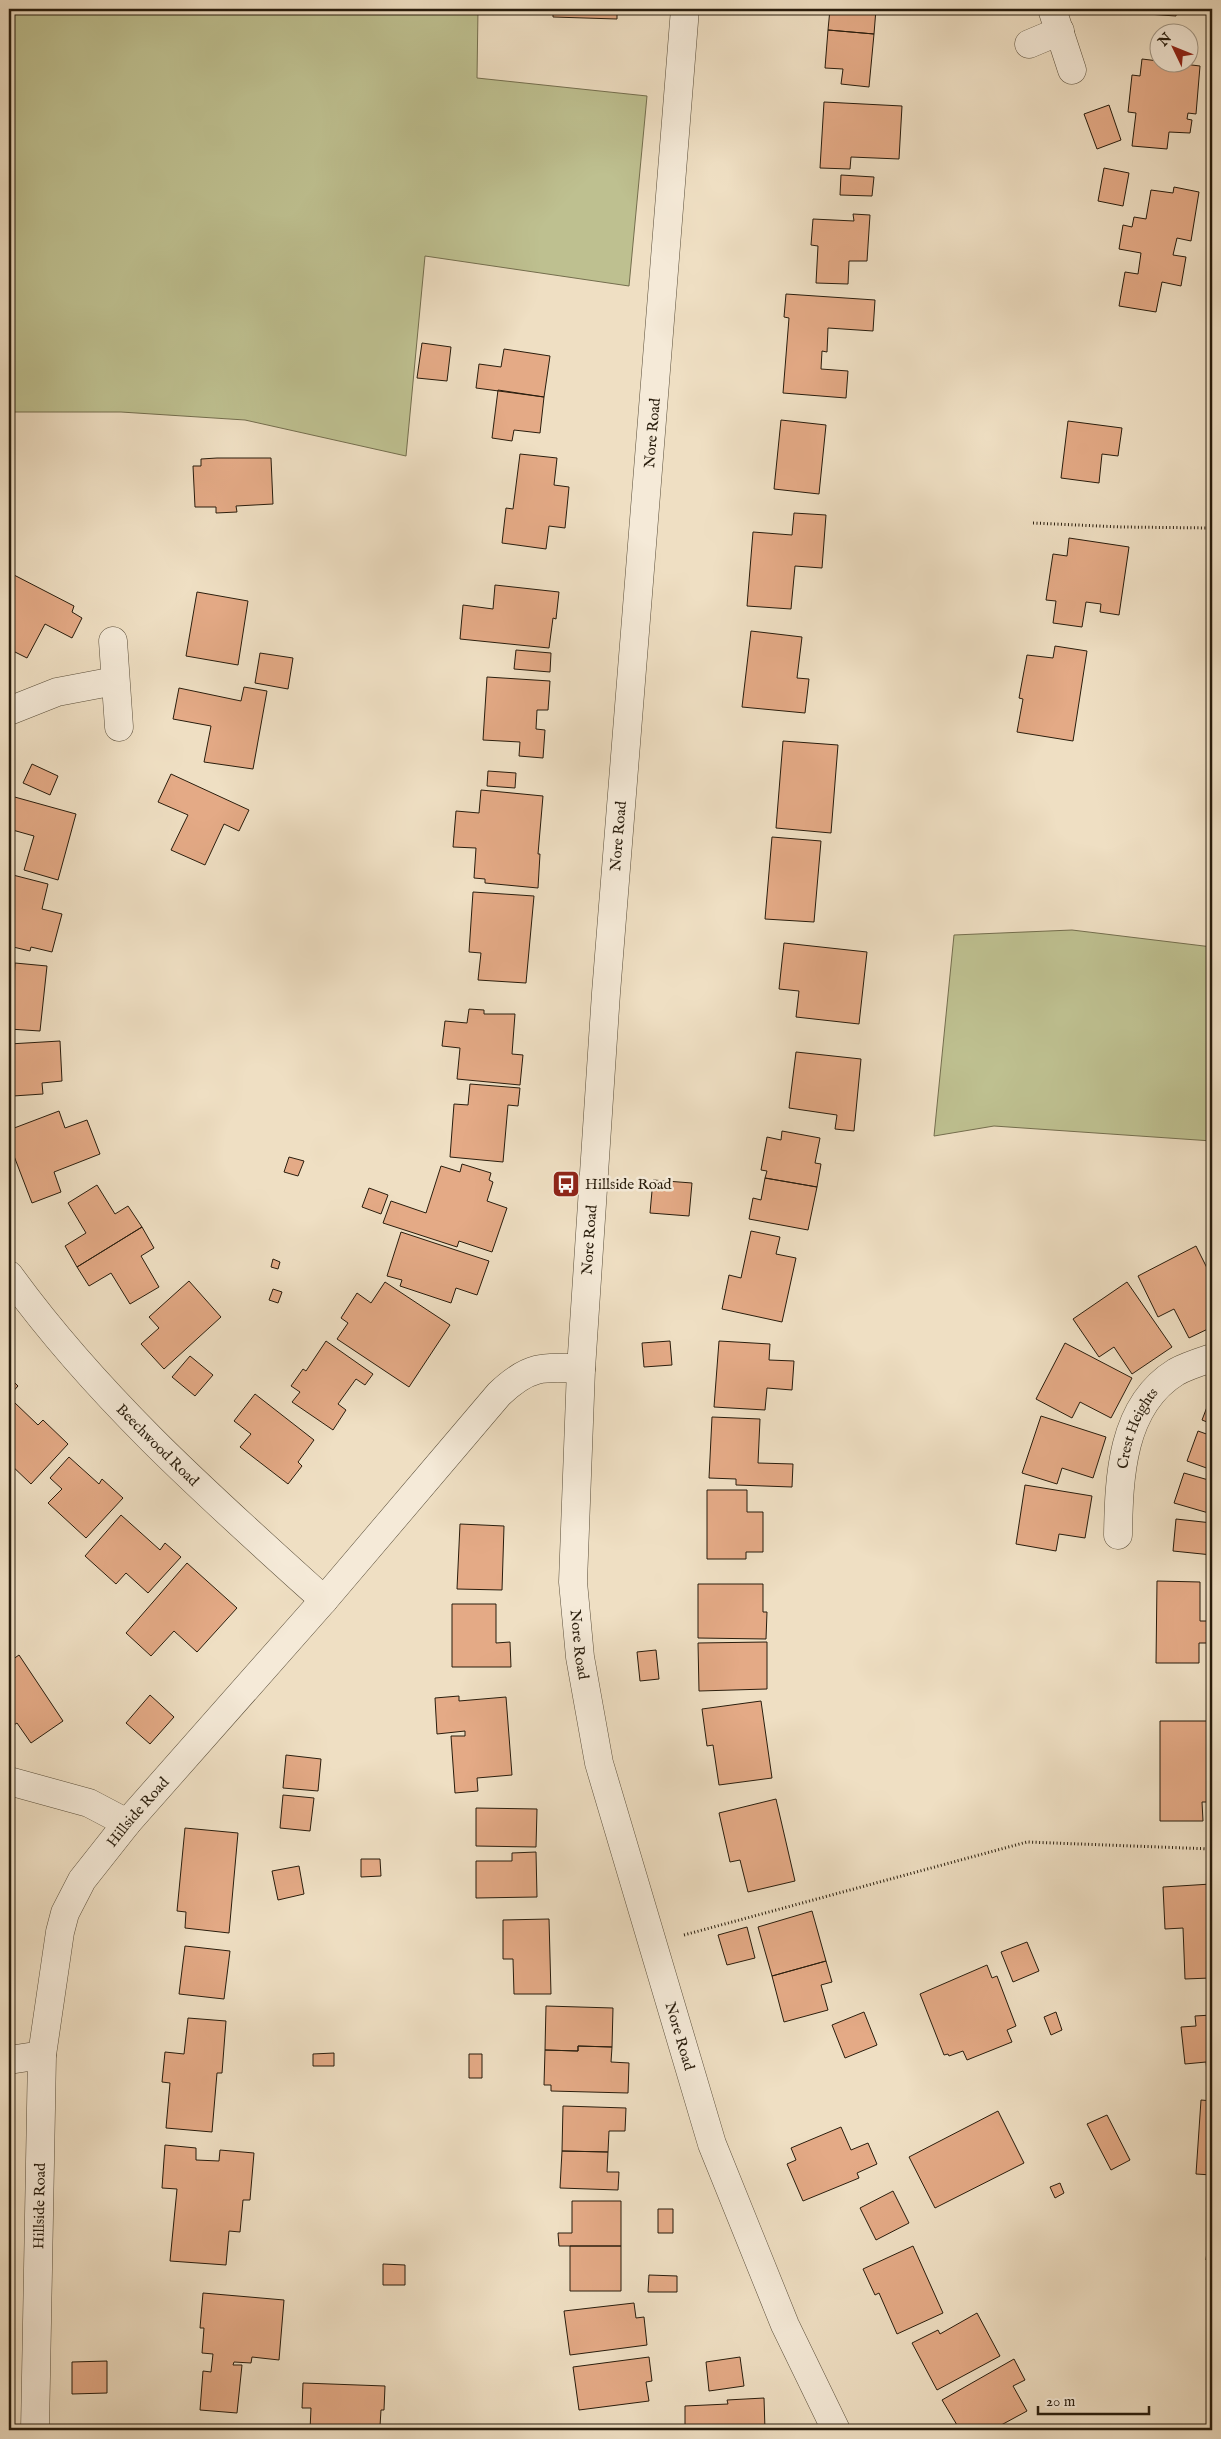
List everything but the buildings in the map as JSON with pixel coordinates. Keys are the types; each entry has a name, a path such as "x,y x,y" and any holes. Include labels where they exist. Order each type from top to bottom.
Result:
{"street":[{"name":"Nore Road","path":"685,9 606,993 581,1369 573,1582 580,1657 599,1763 718,2160 785,2325 836,2430"},
{"path":"1029,44 1056,20 1072,70"},
{"path":"113,641 120,727"},
{"path":"9,711 57,692 115,681"},
{"name":"Beechwood Road","path":"9,1275 97,1384 211,1498 324,1600"},
{"name":"Crest Heights","path":"1118,1535 1123,1458 1133,1424 1141,1408 1163,1382 1177,1372 1212,1358"},
{"name":"Hillside Road","path":"35,2430 42,2056 60,1932 65,1913 82,1880 127,1823 324,1600 499,1394 513,1380 538,1368 581,1369"},
{"path":"9,1781 89,1804 127,1823"},
{"path":"9,2060 42,2056"}],"path":[{"path":"1033,523 1121,527 1212,528"},
{"path":"652,1944 1027,1842 1212,1849"}],"green space":[{"path":"9,9 478,9 477,78 647,96 629,286 425,256 406,456 245,420 121,412 9,412"},
{"path":"1072,930 1212,947 1212,1141 994,1126 934,1136 954,935"}],"place":[{"name":"Hillside Road","path":"566,1184"}]}
